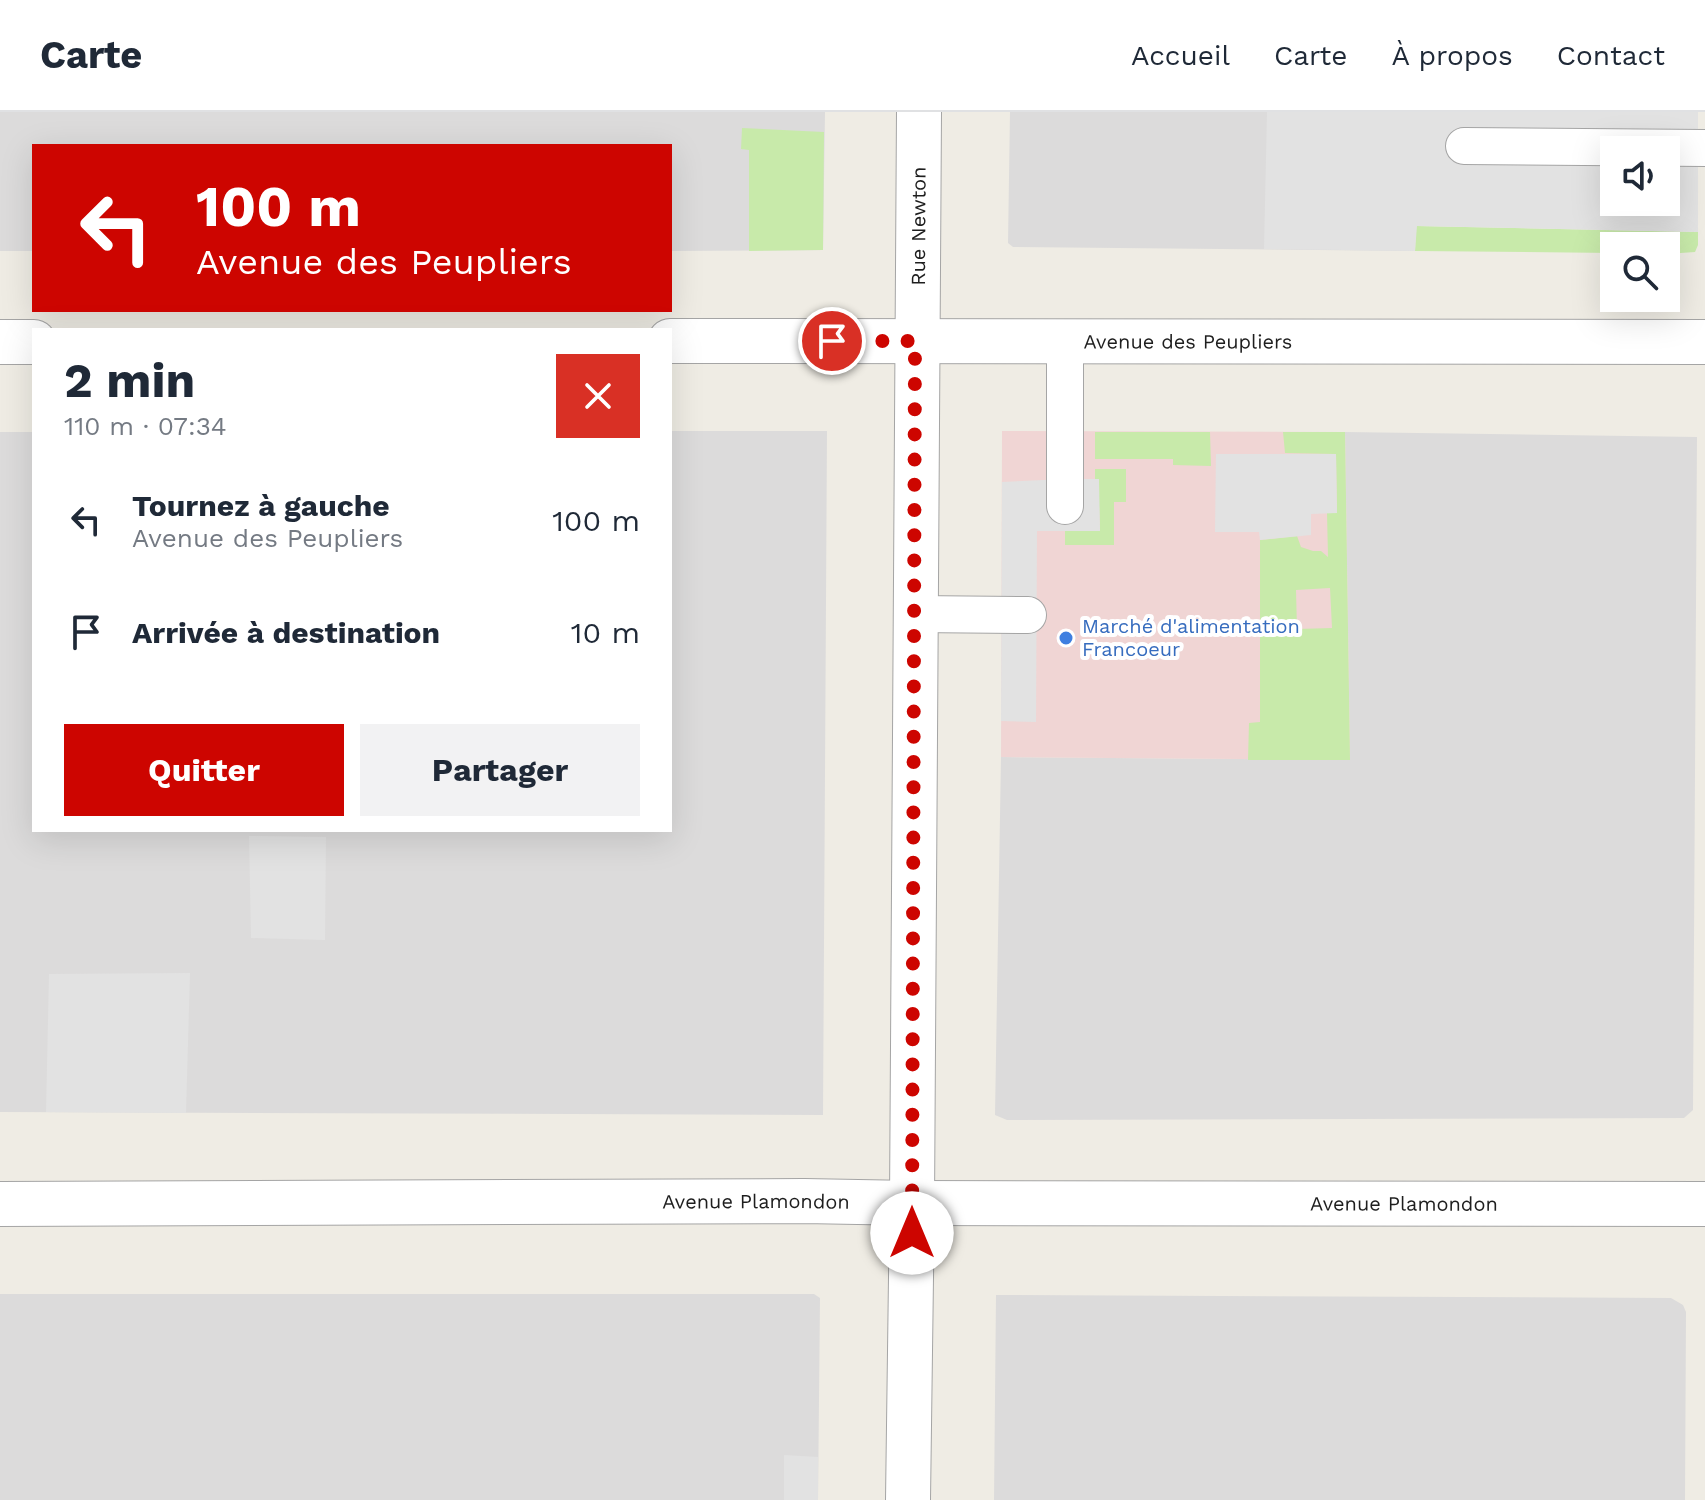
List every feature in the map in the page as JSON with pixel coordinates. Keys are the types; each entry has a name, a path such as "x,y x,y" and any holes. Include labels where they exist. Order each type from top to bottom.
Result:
{"street":[{"name":"Rue Newton","path":"908,1500 919,112"},
{"name":"Avenue des Peupliers","path":"672,341 1705,342"},
{"path":"0,342 32,342"},
{"name":"Avenue Plamondon","path":"0,1204 788,1201 1705,1204"}],"lane":[{"path":"1464,146 1705,148"},
{"path":"1065,341 1065,506"},
{"path":"915,614 1028,615"}],"shaded area":[{"path":"0,112 825,112 823,250 672,251 672,144 32,144 32,251 0,251"},
{"path":"1010,112 1419,112 1415,251 1013,247 1008,243"},
{"path":"1267,112 1698,112 1698,232 1417,226 1415,251 1264,249"},
{"path":"672,431 827,431 823,1115 0,1112 0,432 32,432 32,832 672,832"},
{"path":"1002,431 1345,432 1350,760 1001,757"},
{"path":"1345,432 1697,437 1693,1110 1684,1118 1007,1120 995,1115 1001,757 1350,760"},
{"path":"1216,454 1336,454 1337,513 1311,514 1311,535 1260,540 1259,532 1215,532"},
{"path":"1099,479 1100,531 1037,531 1036,722 1001,721 1002,482"},
{"path":"249,836 326,837 325,940 251,938"},
{"path":"190,973 186,1113 46,1112 49,974"},
{"path":"0,1294 814,1294 820,1298 818,1500 0,1500"},
{"path":"996,1295 1671,1298 1683,1305 1686,1312 1685,1500 994,1500"},
{"path":"784,1455 818,1457 818,1500 784,1500"}],"green space":[{"path":"742,128 824,132 823,250 749,251 749,150 741,149"},
{"path":"1416,226 1698,232 1695,252 1680,253 1680,232 1600,232 1600,253 1415,251"},
{"path":"1095,432 1210,432 1211,466 1173,465 1173,459 1095,459"},
{"path":"1283,432 1345,432 1350,760 1248,760 1249,723 1260,722 1260,540 1297,536 1301,547 1321,551 1328,557 1327,513 1337,513 1336,454 1285,453","holes":["1330,588 1332,628 1297,629 1296,590"]},
{"path":"1095,469 1126,469 1126,502 1114,502 1114,545 1065,545 1065,531 1100,530"}],"place":[{"name":"Marché d'alimentation Francoeur","path":"1066,638"}],"route":[{"path":"832,341 915,341 912,1233"}]}
